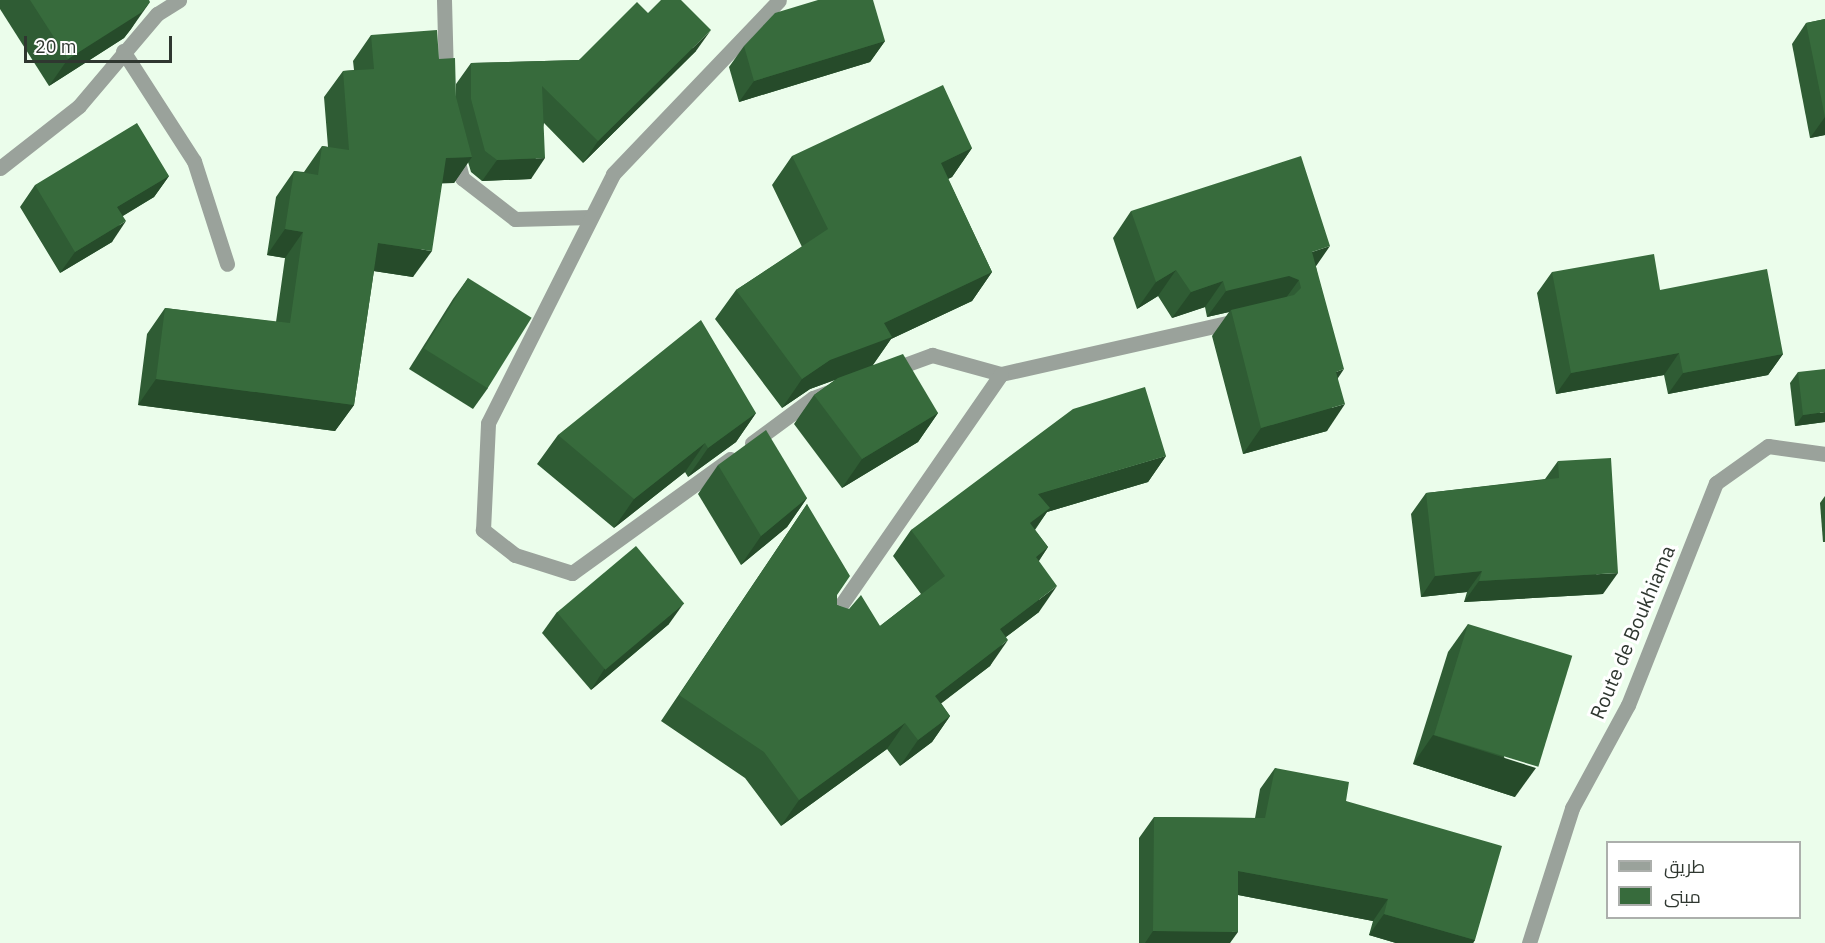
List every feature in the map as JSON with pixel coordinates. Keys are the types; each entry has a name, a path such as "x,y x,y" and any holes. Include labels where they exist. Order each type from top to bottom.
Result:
{"street":[{"path":"0,168 79,106 123,51 157,14 179,0"},
{"path":"444,0 446,99"},
{"path":"779,0 613,174 488,423 483,530 515,555 572,573 813,398 846,386"},
{"path":"123,51 194,161 227,264"},
{"path":"453,144 462,178 515,219 591,217"},
{"path":"878,375 932,355 1001,374 1262,315"},
{"path":"827,626 1001,374"},
{"name":"Route de Boukhiama","path":"1529,943 1572,808 1628,705 1716,483 1768,446 1825,454"}],"building":[{"path":"30,0 149,0 150,2 142,12 68,59"},
{"path":"661,0 681,0 711,30 598,141 542,86 545,158 497,160 485,151 471,99 471,63 579,60 637,2 648,13"},
{"path":"818,0 873,0 885,41 754,81 744,46 775,13"},
{"path":"1825,19 1825,117 1806,23"},
{"path":"437,30 439,59 455,58 456,97 472,157 446,158 432,251 378,243 354,405 156,379 165,308 290,323 303,232 285,229 294,171 318,175 322,146 349,150 343,71 374,69 371,35"},
{"path":"943,85 972,148 941,163 992,272 884,323 892,337 830,360 802,379 736,290 828,229 792,156"},
{"path":"137,123 169,176 117,207 126,221 75,252 35,185"},
{"path":"1301,156 1330,246 1312,252 1344,369 1336,372 1345,404 1261,428 1231,310 1294,295 1301,288 1299,280 1289,276 1226,291 1223,281 1191,292 1176,270 1156,282 1131,211"},
{"path":"1654,254 1660,290 1767,269 1783,354 1683,373 1679,353 1571,373 1552,272"},
{"path":"468,278 532,318 488,388 424,348"},
{"path":"701,320 756,413 708,448 705,443 634,499 558,435"},
{"path":"903,354 938,413 862,459 814,395 838,378"},
{"path":"1825,369 1825,412 1803,415 1798,372"},
{"path":"1145,387 1166,456 1038,494 1050,508 1030,523 1048,547 1036,557 1057,586 1000,629 1008,640 935,696 950,716 918,740 905,723 799,800 764,752 679,695 807,504 850,576 837,595 837,605 849,609 861,595 880,626 945,576 911,530 1073,409"},
{"path":"766,430 807,498 761,536 718,465"},
{"path":"1611,458 1618,573 1479,581 1482,571 1435,576 1426,493 1559,478 1558,461"},
{"path":"636,546 684,603 605,670 557,612"},
{"path":"1468,624 1572,656 1538,767 1434,735"},
{"path":"1275,768 1349,782 1346,801 1502,846 1475,940 1384,914 1388,899 1238,871 1238,932 1153,931 1154,817 1265,818"}]}
